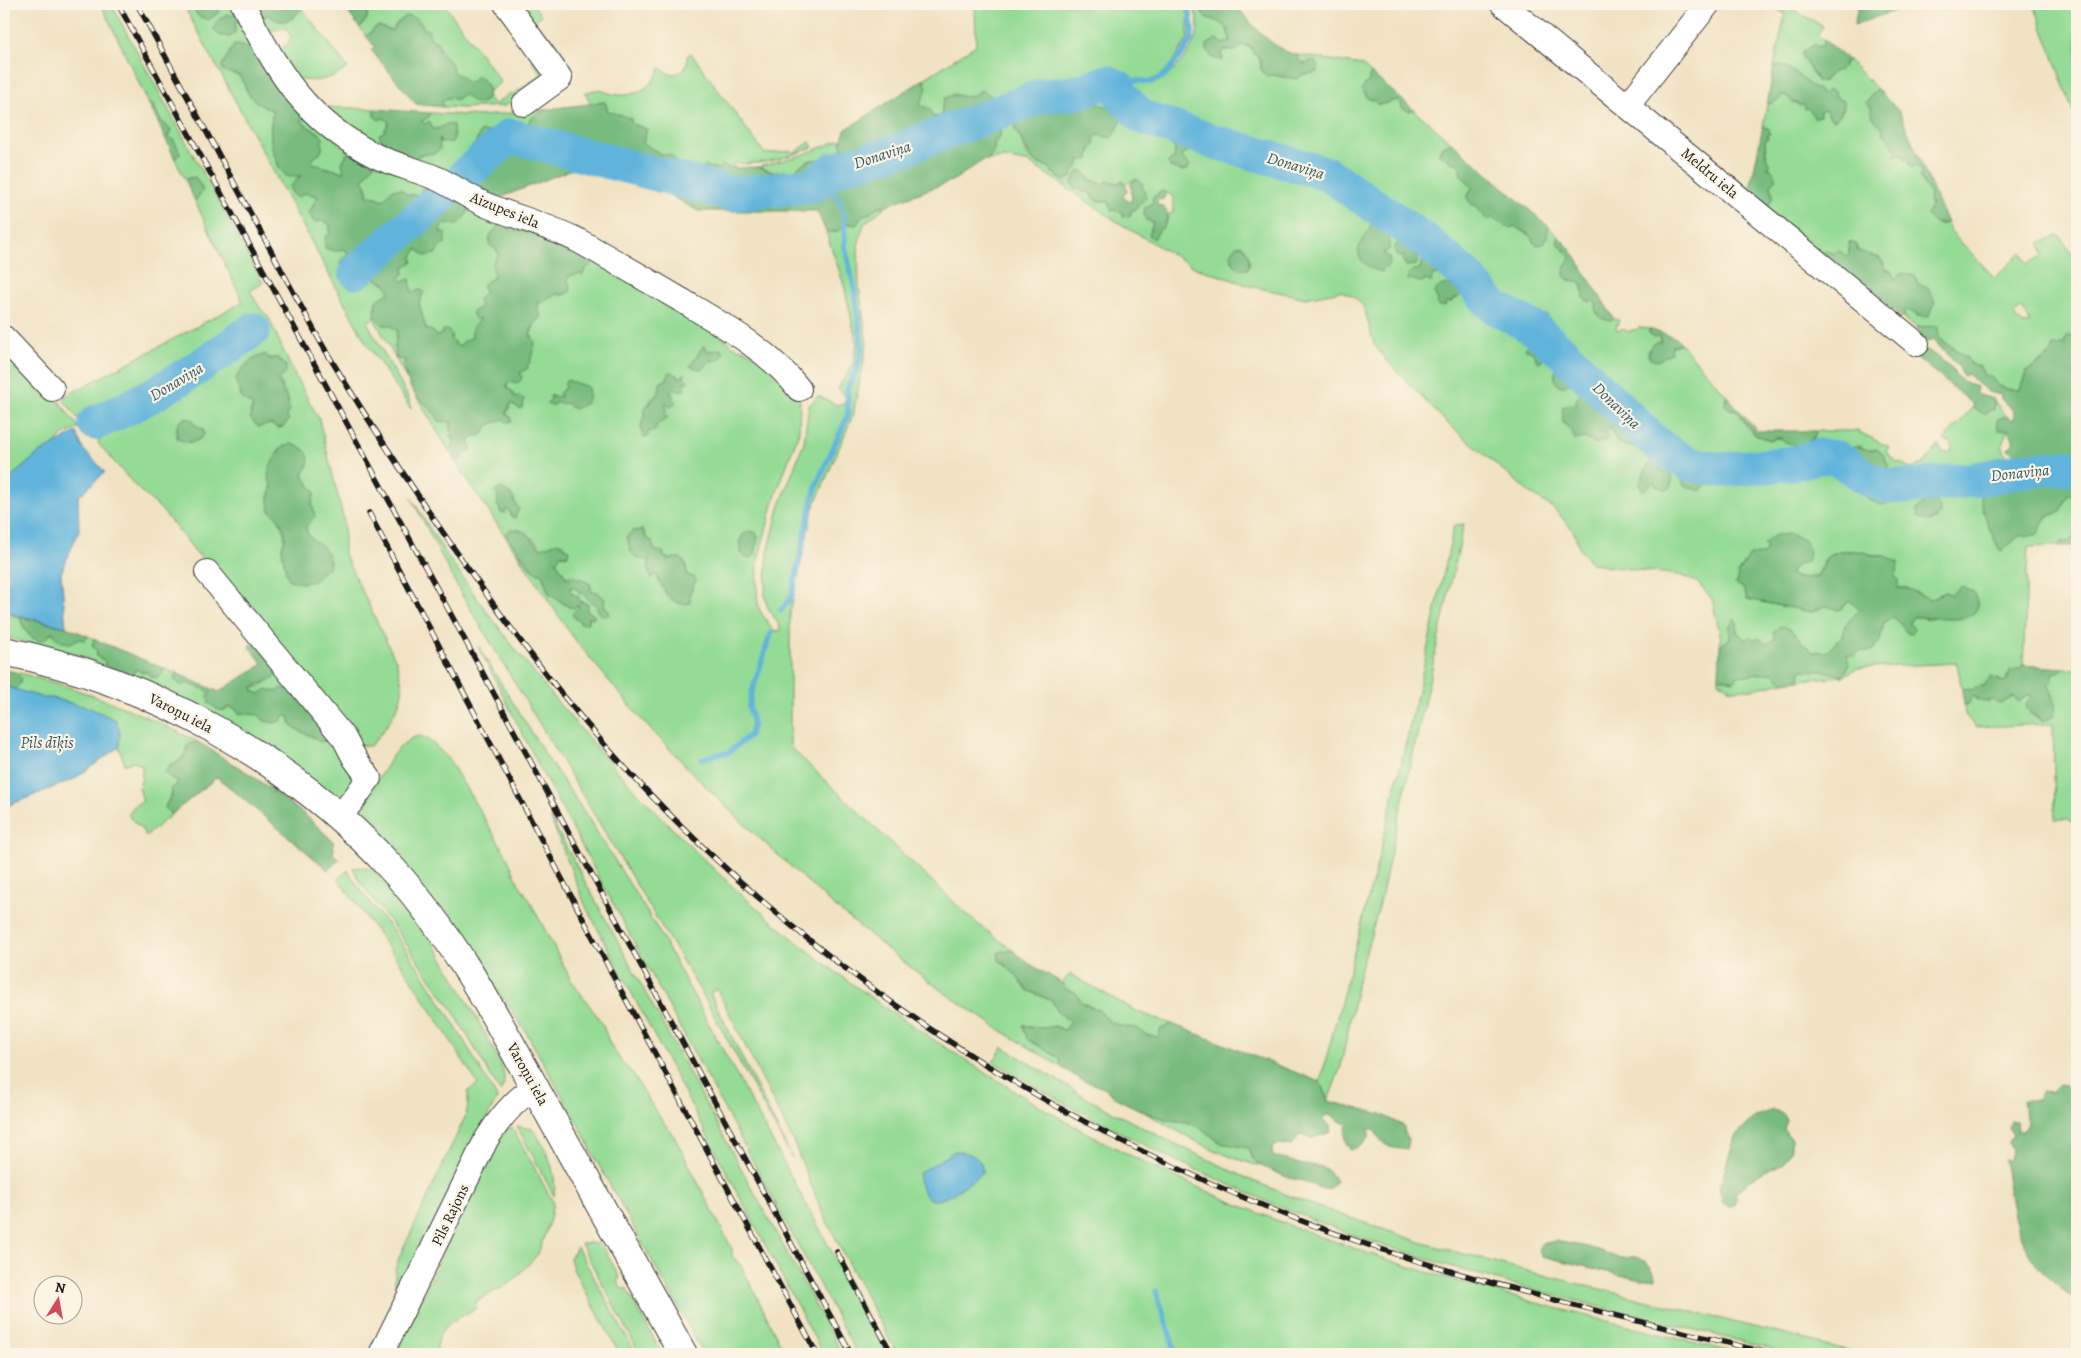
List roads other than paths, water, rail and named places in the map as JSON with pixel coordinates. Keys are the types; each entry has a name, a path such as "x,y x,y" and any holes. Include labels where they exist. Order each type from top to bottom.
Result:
{"highway":[{"name":"Varoņu iela","path":"4,651 61,664 95,675 158,700 199,721 246,748 308,792 339,817 394,872 424,908 460,960 535,1087 683,1354"}],"street":[{"name":"Aizupes iela","path":"243,4 264,45 284,78 309,107 346,137 378,157 435,178 492,208 556,230 586,244 739,336 772,360 799,389"},
{"path":"506,4 560,78 524,104"},
{"name":"Meldru iela","path":"1503,4 1917,344"},
{"path":"1628,105 1708,4"},
{"path":"4,338 52,389"},
{"path":"207,572 344,738 355,759 369,778 354,800 339,817"},
{"name":"Pils Rajons","path":"381,1354 486,1140 497,1122 511,1106 535,1087"}],"water":[{"path":"76,432 83,449 105,472 78,497 79,530 61,573 66,627 4,612 4,483 38,454"},
{"name":"Pils dīķis","path":"4,686 44,698 52,698 90,708 116,720 120,732 119,747 74,779 4,807"},
{"path":"955,1151 969,1154 978,1159 982,1172 947,1197 935,1200 930,1199 922,1189 919,1173"}],"waterway":[{"path":"1118,87 1132,80 1151,82 1163,77 1191,40 1189,4"},
{"name":"Donaviņa","path":"465,175 510,136 733,194 813,185 834,169 888,154 1041,96 1075,93 1107,82 1118,87 1121,96 1142,117 1211,141 1328,174 1427,242 1469,278 1496,308 1535,329 1564,354 1660,447 1689,464 1722,470 1795,463 1819,456 1837,458 1871,481 1888,486 1909,487 1978,479 2023,470 2077,467"},
{"path":"781,610 791,598 817,484 848,415 847,389 857,368 862,347 854,286 845,247 844,214 839,199 823,178"},
{"name":"Donaviņa","path":"356,272 441,197"},
{"name":"Donaviņa","path":"95,423 116,414 176,381 253,330"},
{"path":"702,759 728,753 750,735 753,724 749,707 751,695 771,633"},
{"path":"1156,1291 1176,1354"}],"railway":[{"path":"118,4 851,1354"},
{"path":"137,4 320,341 387,448 479,584 558,689 614,756 713,856 785,921 861,980 941,1036 1023,1087 1108,1134 1195,1176 1284,1214 1404,1257 1526,1292 1772,1354"},
{"path":"369,513 617,983 817,1354"},
{"path":"837,1252 892,1354"}]}
